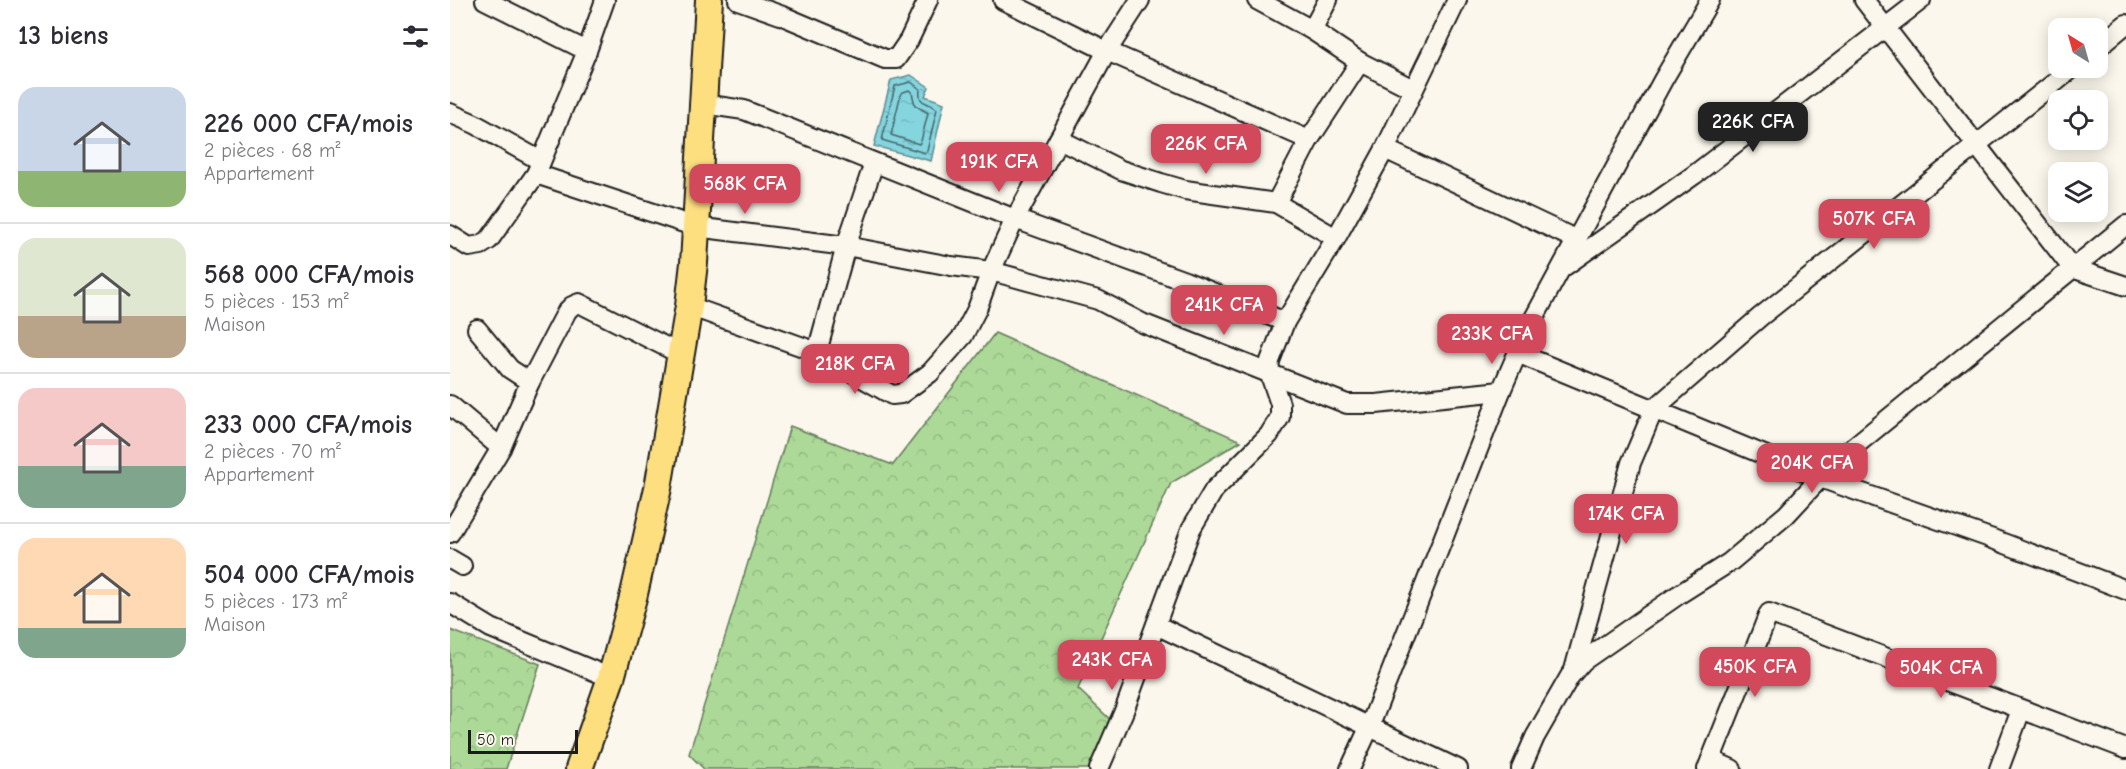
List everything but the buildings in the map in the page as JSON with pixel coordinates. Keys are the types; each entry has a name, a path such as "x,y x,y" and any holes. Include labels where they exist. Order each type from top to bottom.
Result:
{"highway":[{"path":"579,769 611,678 634,594 658,488 689,306 696,227 709,0"}],"street":[{"path":"485,0 587,51"},
{"path":"450,234 469,247 481,245 489,240 538,168 587,51 605,0"},
{"path":"738,0 783,16 885,59 896,59 903,50 928,0"},
{"path":"1003,0 1107,51 1309,140"},
{"path":"689,306 817,352 881,390 892,395 901,394 930,373 963,336 977,309 991,271 1015,219 1107,51 1140,0"},
{"path":"1257,0 1312,30 1360,62 1413,89"},
{"path":"1312,30 1328,0"},
{"path":"1099,769 1124,711 1191,529 1214,490 1269,435 1280,417 1280,404 1269,372 1270,361 1285,322 1336,238 1385,149 1457,0"},
{"path":"1350,769 1369,728 1517,353 1558,271 1663,80 1710,0"},
{"path":"1864,0 2072,268 2126,286"},
{"path":"1558,271 1694,175 1921,0"},
{"path":"2108,39 2126,24"},
{"path":"1276,203 1309,140 1360,62"},
{"path":"1574,670 1631,463 1654,409 1760,317 2060,78"},
{"path":"703,104 744,110 1015,219 1185,281 1285,322"},
{"path":"450,113 476,124 538,168 696,227 846,246 951,266 991,271 1098,300 1142,323 1347,404 1376,404 1501,391"},
{"path":"1059,139 1120,170 1161,183 1185,190 1255,202 1276,203 1336,238"},
{"path":"1385,149 1577,240"},
{"path":"817,352 846,246 874,163"},
{"path":"1521,769 1535,737 1574,670 1583,661 1730,562 1786,515 1835,462 2126,225"},
{"path":"450,532 501,448 530,382 567,311 572,306 579,303 680,354"},
{"path":"477,329 510,369 530,382"},
{"path":"1517,353 1820,478 2126,590"},
{"path":"450,405 501,448"},
{"path":"450,603 492,628"},
{"path":"1732,769 1709,765 1769,613 2126,749"},
{"path":"450,615 492,628 611,678"},
{"path":"1156,625 1456,769"},
{"path":"1999,769 2021,710"}],"green space":[{"path":"995,333 1241,441 1171,483 1078,689 1117,726 1097,769 704,769 689,754 790,426 893,465"},
{"path":"450,630 540,664 506,769 450,769"}],"water":[{"path":"911,75 929,87 925,96 944,103 931,161 874,146 891,80"}]}
